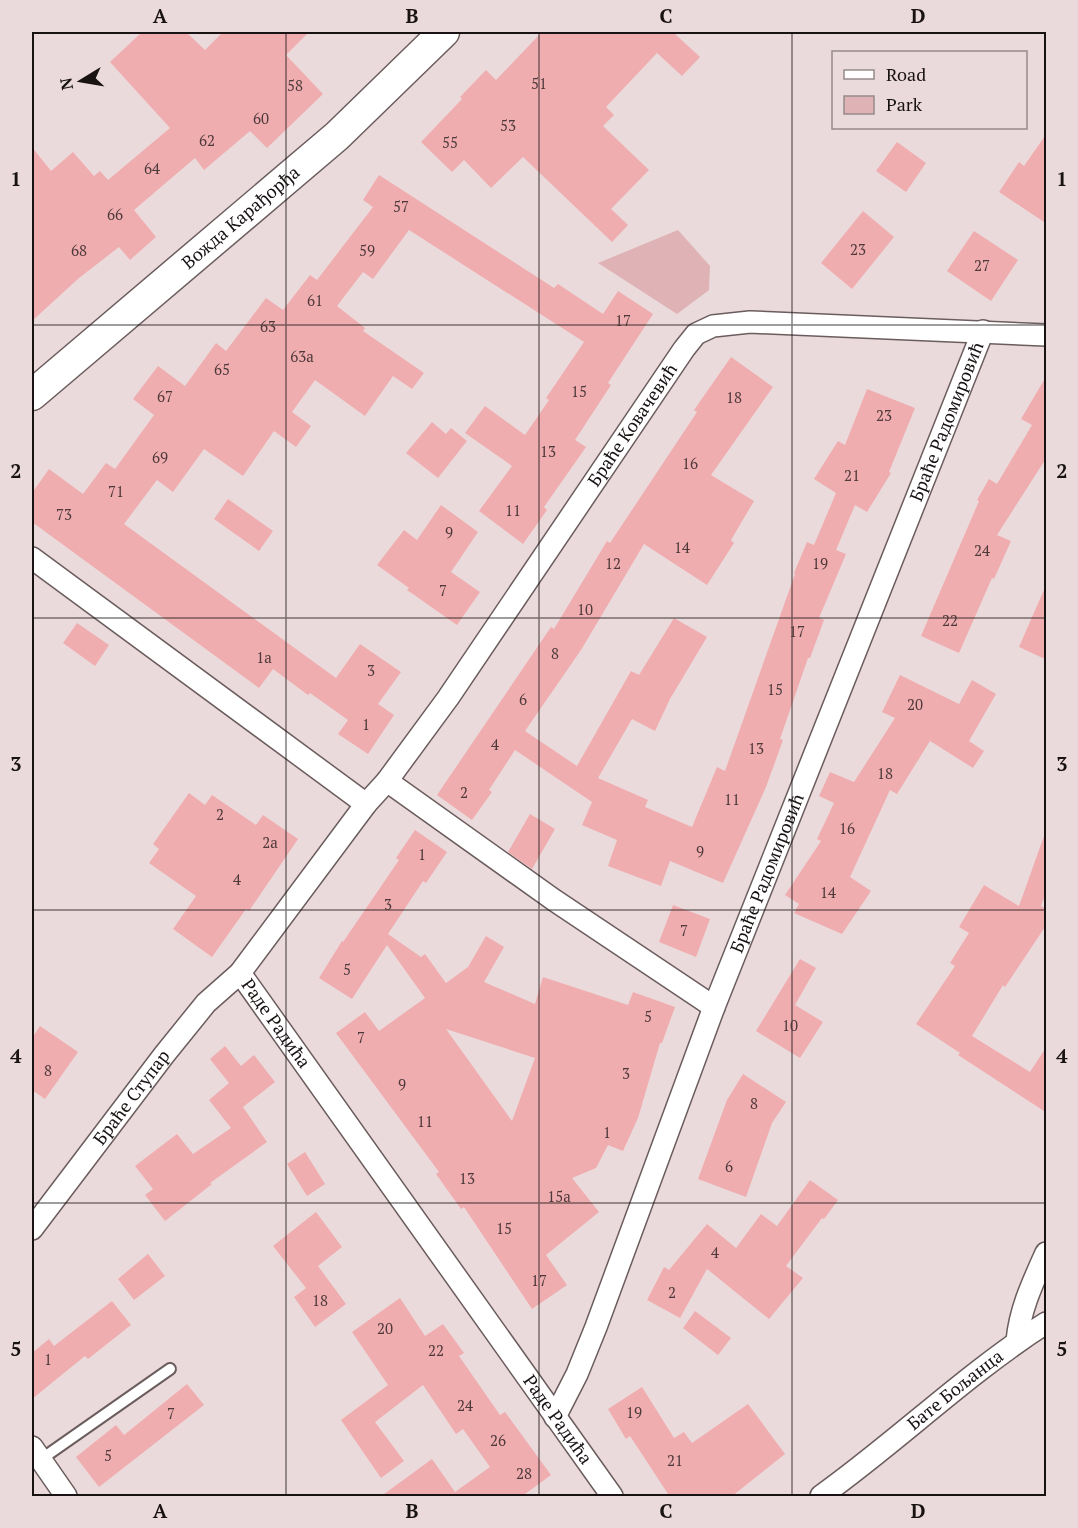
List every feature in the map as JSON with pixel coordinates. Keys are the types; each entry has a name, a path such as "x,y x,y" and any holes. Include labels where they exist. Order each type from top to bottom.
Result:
{"main road":[{"name":"Вожда Карађорђа","path":"32,395 337,136 444,32"}],"street":[{"name":"Браће Ковачевић","path":"366,804 387,781 447,698 696,334 713,326 750,322 1047,335"},
{"name":"Браће Радомировић","path":"555,1417 577,1374 596,1327 714,1007 983,331"},
{"path":"32,558 366,804"},
{"path":"387,781 554,900 714,1007"},
{"name":"Раде Радића","path":"366,804 240,973 612,1497"},
{"name":"Браће Ступар","path":"32,1229 206,1003 240,973"},
{"name":"Бате Бољанца","path":"821,1497 858,1470 1017,1341 1019,1320 1026,1298 1047,1253"},
{"path":"1017,1341 1047,1323"},
{"path":"36,1454 66,1497"}],"lane":[{"path":"36,1454 170,1369"}],"green space":[{"path":"678,230 710,266 709,290 677,314 598,263"}],"building":[{"path":"142,32 186,32 205,50 223,32 309,32 286,55 323,94 267,148 250,131 204,170 195,158 134,210 156,237 130,260 119,247 79,278 32,321 32,147 51,171 73,152 94,176 100,171 108,180 170,128 110,62"},
{"path":"542,32 677,32 675,34 700,57 682,76 657,53 606,107 614,115 603,126 649,170 611,209 628,225 612,242 523,157 491,188 464,160 452,172 421,142 486,70 496,80"},
{"path":"1047,133 1047,224 999,192 1019,162 1024,166"},
{"path":"897,142 926,163 906,192 876,171"},
{"path":"379,175 554,288 558,284 603,314 618,291 653,314 608,383 611,385 575,440 586,447 544,507 547,510 523,544 479,511 512,466 465,433 485,406 525,435 549,400 546,398 584,342 409,230 373,279 363,272 337,306 365,328 363,331 424,373 412,389 393,376 365,416 315,380 292,412 311,426 296,447 274,431 243,476 204,449 173,492 157,480 124,524 336,678 360,644 401,672 378,704 394,715 368,754 338,734 348,720 310,693 308,695 273,669 259,688 32,522 32,493 49,469 83,494 106,463 115,469 154,415 133,399 158,366 185,386 216,343 226,351 266,298 283,310 310,275 317,280 373,207 363,200"},
{"path":"863,211 894,237 852,289 821,263"},
{"path":"974,231 1018,260 991,301 947,271"},
{"path":"731,357 773,387 711,475 754,501 731,540 734,543 707,585 644,544 581,650 525,731 577,766 631,671 639,675 674,618 707,637 670,699 655,731 632,719 598,778 648,800 645,807 692,827 717,767 725,771 794,573 807,542 814,545 836,493 814,479 838,441 845,445 867,389 915,408 889,472 891,473 867,512 855,505 836,550 846,554 819,618 824,620 810,658 808,658 766,787 723,883 670,861 661,886 608,866 617,840 582,825 592,802 515,750 489,790 492,792 472,820 437,795 551,627 554,629 607,541 610,543 697,412 694,410"},
{"path":"1047,375 1047,457 997,535 1011,541 959,653 921,636 979,501 977,500 989,479 997,484 1032,425 1021,419"},
{"path":"432,422 446,434 451,428 467,441 438,478 406,453"},
{"path":"228,499 273,531 259,551 214,519"},
{"path":"441,505 478,532 451,572 480,592 457,625 407,590 409,588 377,565 404,530 417,540"},
{"path":"1047,583 1047,660 1019,647"},
{"path":"77,623 109,645 95,666 63,643"},
{"path":"900,675 959,704 972,680 996,694 969,741 984,751 973,768 930,741 897,794 890,790 850,877 871,891 842,934 794,913 799,904 785,895 821,841 817,839 834,803 819,796 830,772 854,782 895,718 882,712"},
{"path":"189,793 205,805 212,795 256,825 263,815 298,839 249,911 246,909 212,957 173,929 196,896 149,863 159,849 153,844"},
{"path":"530,814 555,829 532,869 508,852"},
{"path":"415,830 447,852 426,883 423,881 388,934 421,957 425,954 446,983 468,967 486,936 504,947 484,982 535,1004 543,977 628,1005 633,992 675,1007 662,1043 660,1043 638,1118 623,1151 608,1145 596,1168 572,1178 599,1212 546,1255 567,1285 532,1309 464,1207 461,1209 436,1174 439,1172 336,1033 365,1012 379,1031 425,998 387,945 352,999 319,978 399,860 396,858","holes":["446,1029 535,1058 512,1121"]},
{"path":"1044,836 1047,836 1047,891 1041,906 1047,909 1047,924 1005,987 1003,985 972,1036 1030,1072 1047,1046 1047,1113 958,1055 960,1053 916,1024 955,966 950,963 969,933 959,927 984,885 1019,906"},
{"path":"673,905 710,919 696,957 659,942"},
{"path":"800,959 816,968 795,1005 823,1022 800,1058 756,1031"},
{"path":"40,1026 78,1052 45,1099 32,1090 32,1038"},
{"path":"225,1046 241,1066 254,1055 275,1082 243,1107 267,1142 210,1183 212,1184 165,1221 145,1195 153,1189 135,1166 177,1134 193,1154 231,1128 209,1100 229,1083 210,1059"},
{"path":"743,1074 786,1102 772,1123 746,1197 698,1179 727,1100"},
{"path":"305,1152 325,1184 307,1196 287,1164"},
{"path":"810,1180 838,1200 786,1266 803,1278 769,1319 707,1269 680,1318 647,1300 664,1267 669,1270 707,1224 736,1248 761,1214 777,1226"},
{"path":"316,1212 342,1247 318,1266 346,1304 315,1327 294,1297 306,1288 273,1246"},
{"path":"148,1254 165,1276 134,1300 118,1279"},
{"path":"400,1298 425,1336 443,1324 464,1353 459,1356 500,1415 505,1412 551,1475 521,1497 380,1497 432,1459 455,1492 490,1467 463,1429 456,1434 423,1385 375,1422 404,1461 381,1478 341,1420 388,1385 352,1332"},
{"path":"112,1301 131,1325 88,1359 85,1356 32,1399 32,1353 49,1339 54,1346"},
{"path":"695,1311 731,1338 718,1355 683,1328"},
{"path":"187,1384 204,1405 99,1487 76,1457 116,1425 124,1435"},
{"path":"642,1387 674,1438 684,1432 692,1443 748,1404 785,1454 731,1497 670,1497 630,1436 626,1439 608,1409"}]}
